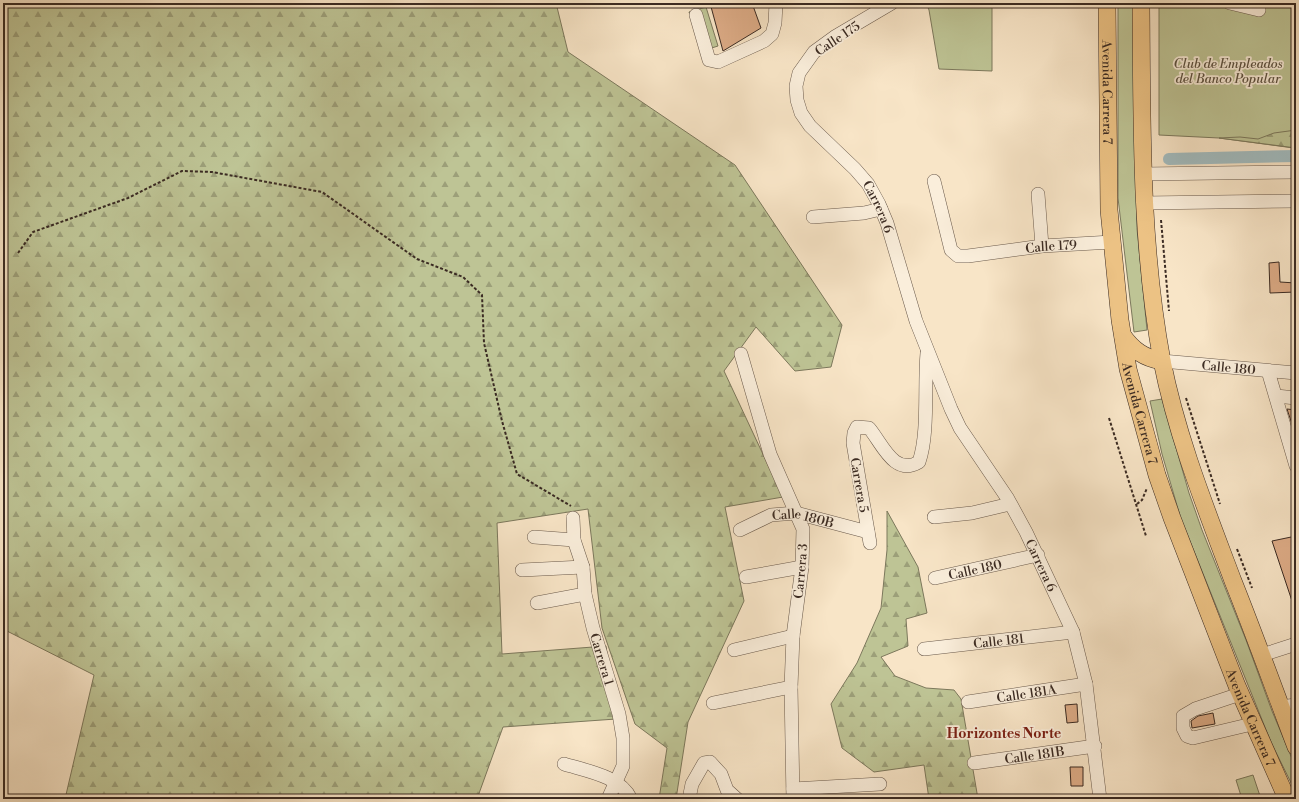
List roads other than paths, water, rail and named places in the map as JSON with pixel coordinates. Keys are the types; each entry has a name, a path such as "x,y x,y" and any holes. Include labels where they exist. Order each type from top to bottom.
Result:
{"main road":[{"name":"Avenida Carrera 7","path":"1107,3 1109,183 1112,242 1122,336 1130,374 1164,498 1252,724 1287,799"},
{"path":"1141,3 1144,203 1156,319 1162,361 1168,387 1201,498 1262,655 1288,706 1296,747"},
{"path":"1122,336 1139,353 1146,357 1162,361"}],"street":[{"path":"696,15 709,60 718,62 764,42 772,34 776,23 776,3"},
{"name":"Calle 175","path":"796,86 799,73 814,52 836,36 892,3"},
{"path":"1230,3 1259,10"},
{"name":"Carrera 6","path":"796,86 797,100 802,113 810,126 860,174 868,184 881,209 916,320 960,428 1010,504 1038,555 1073,632 1086,684 1095,746 1100,799"},
{"path":"1143,174 1296,172"},
{"name":"Calle 179","path":"934,181 951,250 958,256 990,254 1042,246 1089,242 1112,242"},
{"path":"1038,194 1042,246"},
{"path":"1144,203 1296,201"},
{"path":"813,217 864,213 881,209"},
{"name":"Carrera 6","path":"858,428 869,428 896,464 908,467 919,462 924,424 928,350"},
{"name":"Carrera 3","path":"741,354 770,454 803,529 802,567 793,636 791,687 793,794"},
{"name":"Calle 180","path":"1162,361 1296,373"},
{"path":"1268,371 1296,466"},
{"path":"1276,396 1296,398"},
{"name":"Carrera 5","path":"858,428 854,434 852,443 869,538"},
{"path":"934,517 972,513 1010,504"},
{"name":"Calle 180B","path":"740,530 771,515 796,513 869,538"},
{"name":"Carrera 1","path":"573,518 574,540 583,567 585,594 593,628 619,714 622,732 623,766 608,799"},
{"path":"534,537 574,540"},
{"name":"Calle 180","path":"934,578 1038,555"},
{"path":"522,570 583,567"},
{"path":"746,577 802,567"},
{"path":"537,603 585,594"},
{"name":"Calle 181","path":"924,649 1073,632"},
{"path":"734,650 793,636"},
{"path":"1262,655 1296,644"},
{"name":"Calle 181A","path":"968,702 1086,684"},
{"path":"713,703 791,687"},
{"path":"1240,694 1195,709 1183,716 1183,728 1187,736 1193,738 1252,724"},
{"name":"Calle 181B","path":"974,763 1095,746"},
{"path":"689,799 692,784 704,763 710,762 721,774 727,790 737,799"},
{"path":"564,764 616,782 627,789 632,799"},
{"path":"793,794 880,784"}],"waterway":[{"path":"1169,159 1296,156"}],"district":[{"name":"Horizontes Norte","path":"1004,733"}],"park label":[{"name":"Club de Empleados del Banco Popular","path":"1228,70"}]}
